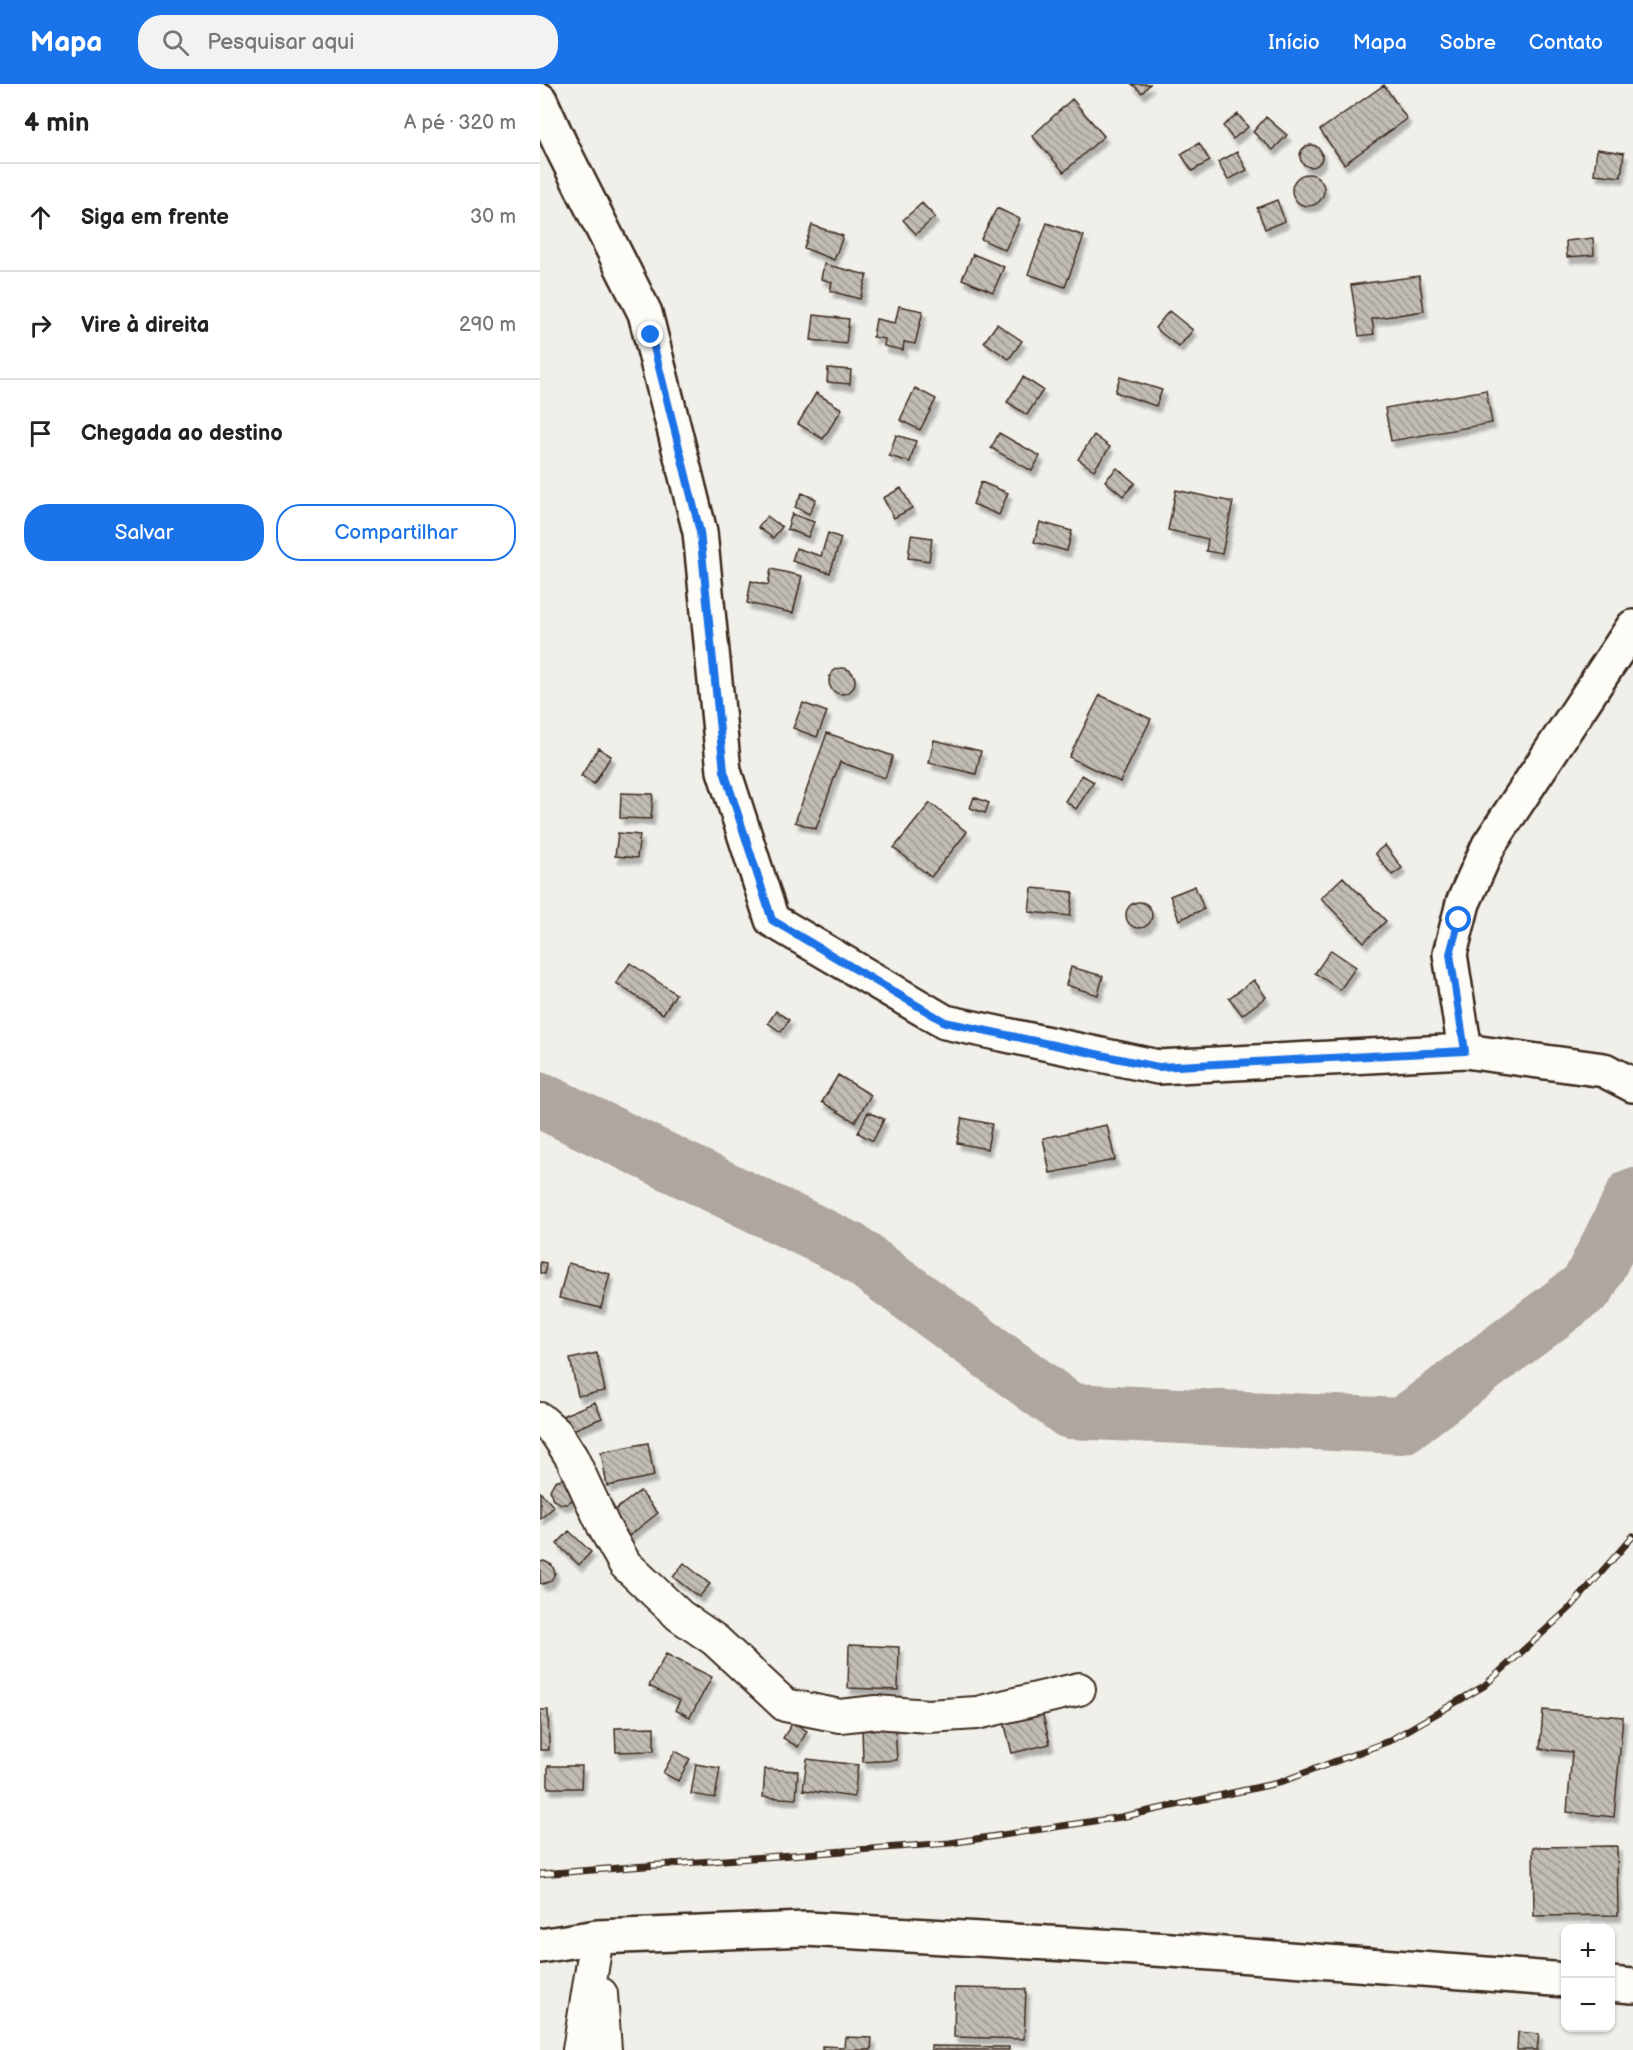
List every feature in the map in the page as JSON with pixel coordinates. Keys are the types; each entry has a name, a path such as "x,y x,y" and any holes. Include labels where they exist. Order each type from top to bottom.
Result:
{"main road":[{"path":"540,100 645,313 700,532 724,771 772,920 945,1022 1158,1067 1465,1051 1604,1070 1633,1085"},
{"path":"1465,1051 1450,954 1463,903 1489,845 1633,627"},
{"path":"540,1946 597,1936 807,1929 1171,1950 1561,1980"},
{"path":"1615,1984 1633,1986"}],"street":[{"path":"540,1419 556,1433 572,1458 604,1527 625,1564 680,1616 715,1640 785,1705 840,1716 876,1712 927,1716 967,1714 1022,1704 1079,1689"},
{"path":"579,2050 597,1936"},
{"path":"597,1936 605,2050"}],"building":[{"path":"1132,84 1150,84 1142,93"},
{"path":"1384,85 1407,119 1344,164 1320,130"},
{"path":"1072,99 1104,136 1064,172 1032,136"},
{"path":"1238,114 1248,127 1233,139 1223,126"},
{"path":"1266,117 1287,135 1273,150 1253,132"},
{"path":"1199,143 1210,161 1192,171 1181,154"},
{"path":"1311,145 1319,148 1322,156 1319,164 1311,167 1303,164 1300,156 1303,148"},
{"path":"1597,149 1624,153 1621,177 1594,174"},
{"path":"1237,152 1247,170 1228,180 1218,162"},
{"path":"1308,174 1319,179 1324,190 1319,201 1308,206 1297,201 1292,190 1297,179"},
{"path":"1277,200 1285,221 1265,229 1257,208"},
{"path":"922,203 935,217 916,234 903,220"},
{"path":"997,208 1020,219 1005,250 981,239"},
{"path":"1047,223 1084,236 1065,287 1028,274"},
{"path":"812,225 843,236 834,260 804,248"},
{"path":"1593,238 1594,255 1567,257 1566,241"},
{"path":"973,254 1004,267 993,292 962,279"},
{"path":"824,264 867,275 860,299 830,291 832,282 821,279"},
{"path":"1419,276 1424,311 1372,319 1374,334 1359,336 1351,285"},
{"path":"899,306 923,311 915,344 904,342 903,350 884,346 885,339 873,337 876,319 895,323"},
{"path":"1169,311 1193,330 1179,347 1155,328"},
{"path":"814,315 849,319 846,344 811,340"},
{"path":"997,324 1022,341 1009,359 984,342"},
{"path":"828,368 851,370 850,384 827,382"},
{"path":"1023,377 1043,390 1027,415 1007,402"},
{"path":"1120,377 1162,390 1156,406 1115,392"},
{"path":"915,388 936,399 920,430 900,420"},
{"path":"1486,390 1492,423 1391,441 1385,408"},
{"path":"816,393 842,409 823,439 798,424"},
{"path":"999,433 1040,456 1032,471 991,448"},
{"path":"896,435 916,441 910,462 889,456"},
{"path":"1094,435 1110,447 1094,470 1078,459"},
{"path":"1117,468 1135,483 1123,496 1105,481"},
{"path":"981,482 1008,493 999,515 973,504"},
{"path":"901,488 912,508 894,518 883,498"},
{"path":"1176,490 1233,502 1222,554 1206,551 1208,539 1168,530"},
{"path":"802,493 816,499 809,514 795,507"},
{"path":"792,514 814,522 808,537 787,529"},
{"path":"767,516 782,527 773,538 758,527"},
{"path":"1040,522 1072,531 1067,551 1034,542"},
{"path":"828,533 841,538 830,573 792,561 796,548 821,556"},
{"path":"911,535 932,538 929,561 908,558"},
{"path":"771,569 802,576 793,613 747,603 751,581 768,585"},
{"path":"842,668 851,672 855,681 851,690 842,694 833,690 829,681 833,672"},
{"path":"1100,695 1151,719 1120,782 1069,757"},
{"path":"803,703 827,712 817,737 793,728"},
{"path":"827,733 893,756 885,778 840,762 816,829 795,822"},
{"path":"934,740 981,751 976,774 929,763"},
{"path":"598,748 611,756 594,784 581,776"},
{"path":"1082,775 1094,782 1076,809 1065,801"},
{"path":"621,793 653,794 651,819 620,818"},
{"path":"974,797 989,803 985,813 970,808"},
{"path":"930,803 967,832 931,877 894,848"},
{"path":"618,833 640,835 637,858 615,856"},
{"path":"1385,845 1402,868 1392,875 1375,853"},
{"path":"1343,877 1386,921 1364,942 1321,898"},
{"path":"1195,886 1204,909 1179,920 1170,896"},
{"path":"1032,888 1073,892 1070,916 1029,912"},
{"path":"1139,902 1148,906 1152,915 1148,924 1139,928 1130,924 1126,915 1130,906"},
{"path":"1331,950 1356,967 1340,990 1315,973"},
{"path":"630,963 676,994 663,1014 616,983"},
{"path":"1071,967 1103,976 1098,995 1066,985"},
{"path":"1254,980 1266,997 1242,1015 1229,998"},
{"path":"776,1011 789,1020 781,1032 768,1023"},
{"path":"838,1075 871,1095 855,1122 822,1102"},
{"path":"868,1112 884,1119 873,1141 858,1133"},
{"path":"962,1118 992,1124 987,1149 957,1143"},
{"path":"1107,1125 1115,1160 1050,1173 1043,1138"},
{"path":"540,1262 546,1263 545,1274 540,1273"},
{"path":"568,1263 610,1274 601,1308 559,1298"},
{"path":"597,1353 605,1391 578,1396 570,1359"},
{"path":"595,1402 602,1418 568,1432 562,1416"},
{"path":"648,1443 654,1476 607,1486 601,1452"},
{"path":"565,1478 575,1497 567,1504 562,1504 553,1500 550,1490 555,1481"},
{"path":"640,1491 658,1513 625,1539 607,1516"},
{"path":"540,1492 554,1507 540,1519"},
{"path":"569,1531 591,1552 579,1565 557,1544"},
{"path":"544,1561 552,1565 555,1573 551,1581 543,1584 540,1583 540,1562"},
{"path":"684,1563 710,1584 699,1597 673,1577"},
{"path":"849,1645 899,1647 898,1690 848,1688"},
{"path":"666,1654 712,1677 690,1717 675,1710 680,1701 649,1686"},
{"path":"540,1710 548,1710 549,1750 540,1750"},
{"path":"1543,1710 1623,1717 1614,1817 1567,1812 1572,1752 1540,1749"},
{"path":"1042,1712 1050,1744 1012,1753 1004,1722"},
{"path":"793,1722 807,1731 798,1747 783,1738"},
{"path":"895,1726 897,1760 863,1762 862,1727"},
{"path":"654,1727 654,1751 616,1752 615,1728"},
{"path":"675,1751 690,1759 678,1781 663,1773"},
{"path":"807,1759 858,1765 854,1797 803,1790"},
{"path":"696,1764 720,1768 715,1798 691,1794"},
{"path":"548,1766 582,1766 581,1788 548,1788"},
{"path":"765,1769 798,1771 796,1799 763,1797"},
{"path":"1617,1846 1618,1915 1534,1916 1533,1847"},
{"path":"955,1988 1026,1989 1024,2039 954,2037"},
{"path":"1518,2032 1539,2034 1537,2050 1517,2050"},
{"path":"845,2037 872,2038 871,2050 822,2050 822,2046 844,2047"},
{"path":"931,2046 1009,2047 1009,2050 931,2050"}],"waterway":[{"path":"540,1100 850,1250 1070,1411 1402,1426 1588,1286 1633,1196"}],"railway":[{"path":"540,1874 950,1843 1121,1817 1278,1783 1389,1741 1484,1686 1571,1607 1633,1536"}],"route":[{"path":"651,335 700,532 724,771 772,920 945,1022 1158,1067 1465,1051 1450,954 1459,920"}]}
